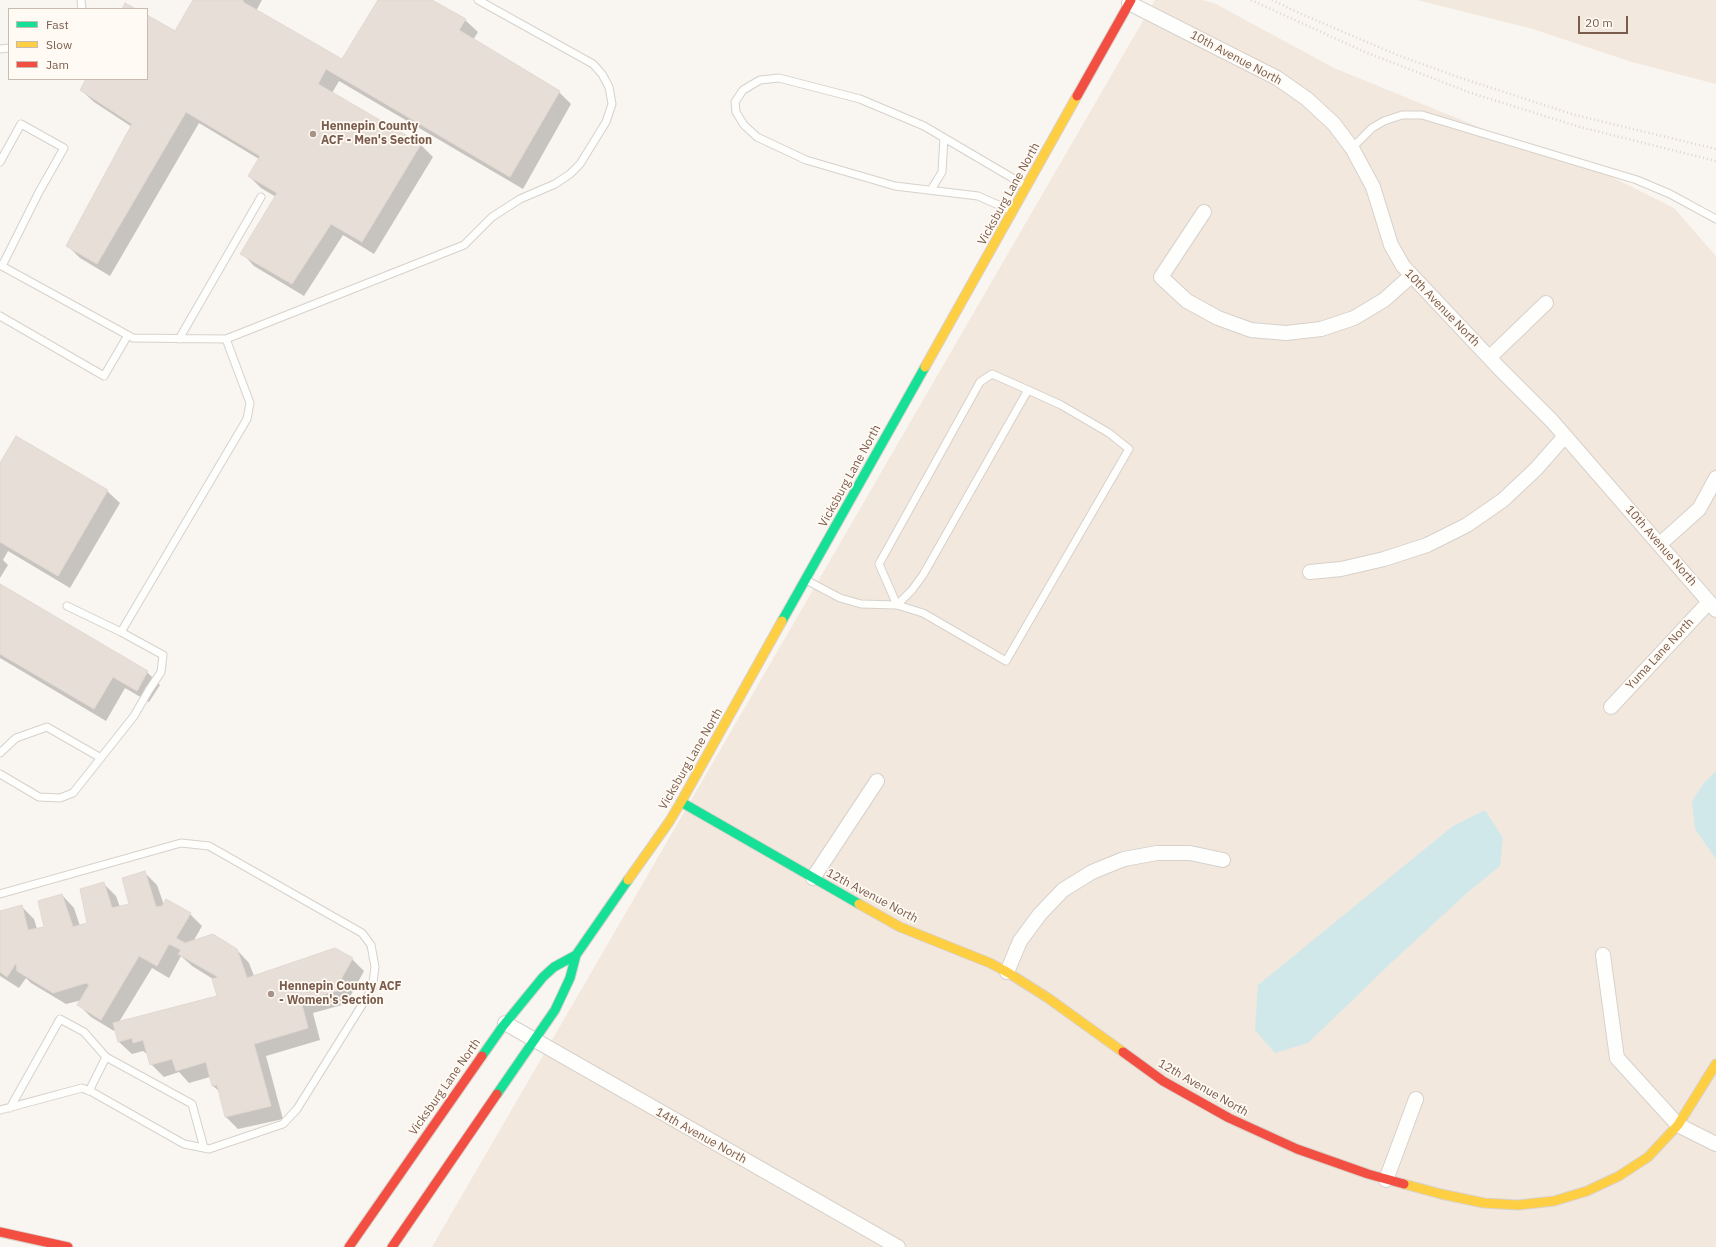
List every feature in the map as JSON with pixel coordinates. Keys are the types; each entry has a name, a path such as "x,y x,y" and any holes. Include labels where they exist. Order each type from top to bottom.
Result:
{"main road":[{"name":"Vicksburg Lane North","path":"392,1247 555,1010 570,978 576,955 669,822 681,802 1130,2"},
{"name":"12th Avenue North","path":"681,802 900,927 990,963 1007,972 1048,998 1163,1081 1229,1118 1297,1149 1386,1180 1441,1194 1484,1203 1518,1205 1554,1201 1587,1191 1619,1176 1648,1156 1678,1125 1716,1064"},
{"name":"Vicksburg Lane North","path":"349,1247 505,1023 543,977 554,967 576,955"},
{"path":"402,1247 404,1228"},
{"path":"0,1232 68,1247"}],"street":[{"name":"10th Avenue North","path":"1130,2 1277,78 1307,99 1334,124 1352,148 1373,187 1391,245 1403,266 1552,421 1713,606"},
{"path":"1204,212 1161,277 1187,301 1218,318 1251,330 1286,333 1321,329 1354,318 1384,300 1411,276"},
{"path":"1490,357 1546,303"},
{"path":"1310,572 1341,569 1384,559 1427,545 1466,525 1503,500 1536,469 1565,436"},
{"path":"1660,544 1699,509 1716,478"},
{"name":"Yuma Lane North","path":"1611,707 1713,606"},
{"path":"812,878 877,780"},
{"path":"1007,972 1020,941 1040,914 1063,890 1092,872 1124,859 1157,853 1190,853 1223,860"},
{"path":"1603,955 1617,1058 1678,1125 1716,1144"},
{"name":"14th Avenue North","path":"505,1023 898,1247"},
{"path":"1386,1180 1416,1099"}],"lane":[{"path":"0,162 21,124 64,148 38,192 1,265 133,338 226,339 464,245 492,218 520,199 556,184 570,174 580,164 606,122 612,104 609,87 602,74 593,64 579,55 478,0"},
{"path":"1012,212 978,196 895,186 806,160 758,137 744,125 736,112 735,102 743,90 760,80 779,78 860,99 924,126 1026,186"},
{"path":"1352,148 1372,128 1384,121 1402,115 1422,116 1637,180 1670,194 1716,220"},
{"path":"931,190 942,172 944,138"},
{"path":"179,339 261,197"},
{"path":"0,316 104,376 128,335"},
{"path":"121,632 247,419 250,403 226,339"},
{"path":"806,580 840,598 861,604 897,605 923,613 1006,661 1129,449 1109,432 1061,405 1028,390 992,374 980,382 879,564 897,605"},
{"path":"897,605 912,590 923,575 1028,390"},
{"path":"0,774 39,797 60,798 73,792 134,716 161,672 163,655 121,632 67,606"},
{"path":"0,753 16,738 47,727 101,758"},
{"path":"0,894 182,843 209,846 362,933 371,945 376,967 372,989 297,1109 283,1124 209,1148 204,1148 184,1144 82,1088 0,1110"},
{"path":"10,1108 60,1019 84,1032 106,1057 192,1104 204,1148"},
{"path":"89,1091 106,1057"}],"path":[{"path":"1251,0 1365,52 1472,93 1580,127 1716,160"},
{"path":"1272,0 1378,46 1458,77 1575,115 1716,149"}],"shaded area":[{"path":"1155,0 1202,0 1214,3 1334,68 1486,130 1582,162 1674,208 1716,256 1716,1247 432,1247"},
{"path":"1417,0 1716,0 1716,84 1632,62 1533,29"}],"water":[{"path":"1716,771 1716,859 1695,829 1692,801 1704,783"},
{"path":"1485,810 1503,838 1500,866 1468,892 1392,962 1308,1043 1275,1053 1255,1030 1258,985 1453,826"}],"building":[{"name":"Hennepin County ACF - Men's Section","path":"193,0 243,0 243,2 342,59 378,0 432,0 466,19 459,30 560,91 510,177 326,69 318,84 421,144 362,242 331,224 292,284 240,254 277,193 248,176 260,156 186,112 97,264 66,246 132,124 80,90 85,80 148,80 148,16 175,31"},
{"path":"125,3 134,8 122,8"},
{"path":"16,436 108,490 58,576 0,542 0,463"},
{"path":"0,584 148,671 137,691 113,677 94,709 0,654"},
{"name":"Hennepin County ACF - Women's Section","path":"145,871 156,907 162,906 166,899 191,913 176,938 185,943 213,934 237,949 247,978 335,948 353,958 339,983 336,985 337,991 301,1001 308,1028 254,1044 271,1106 225,1117 217,1085 212,1086 206,1062 176,1071 172,1059 150,1065 143,1040 133,1043 132,1038 118,1042 113,1023 217,996 212,979 218,977 178,954 181,950 169,944 157,966 139,956 101,1020 77,1005 89,985 86,983 53,993 17,971 16,963 7,977 0,972 0,911 22,905 28,930 44,927 38,901 62,894 73,927 87,923 80,889 104,882 112,908 129,904 122,878"}],"traffic: fast":[{"path":"782,621 925,367"},
{"path":"681,802 859,904"},
{"path":"497,1094 555,1010 570,978 576,955 628,880"},
{"path":"482,1056 503,1026 543,977 554,967 576,955"}],"traffic: slow":[{"path":"925,367 1077,96"},
{"path":"628,880 669,822 681,802 782,621"},
{"path":"859,904 900,927 990,963 1007,972 1048,998 1123,1052"},
{"path":"1404,1184 1484,1203 1518,1205 1554,1201 1587,1191 1619,1176 1648,1157 1678,1125 1716,1064"}],"traffic: jam":[{"path":"1077,96 1131,0"},
{"path":"1123,1052 1163,1081 1229,1118 1297,1149 1368,1174 1404,1184"},
{"path":"349,1247 482,1056"},
{"path":"392,1247 497,1094"},
{"path":"0,1232 68,1247"}],"place":[{"name":"Hennepin County ACF - Men's Section","path":"313,134"},
{"name":"Hennepin County ACF - Women's Section","path":"271,994"}]}
